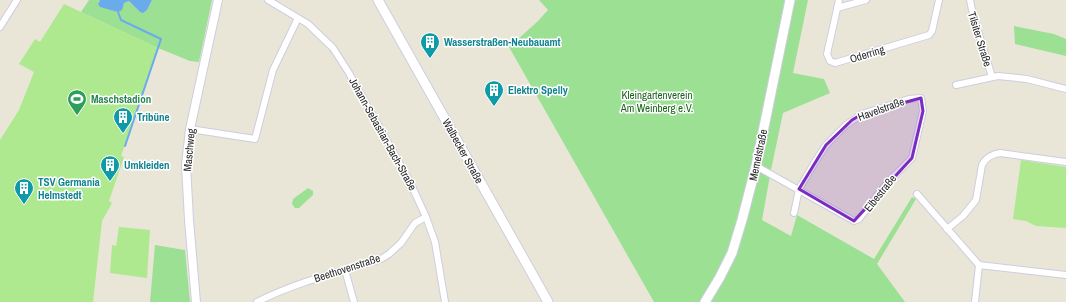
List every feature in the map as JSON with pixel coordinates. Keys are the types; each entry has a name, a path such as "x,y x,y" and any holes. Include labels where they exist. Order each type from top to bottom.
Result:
{"main road":[{"name":"Walbecker Straße","path":"378,0 548,302"},
{"name":"Memelstraße","path":"705,302 726,265 737,238 756,166 790,0"}],"street":[{"path":"0,27 17,0"},
{"name":"Maschweg","path":"196,302 188,220 186,165 190,129 218,0"},
{"name":"Johann-Sebastian-Bach-Straße","path":"268,0 308,24 328,42 340,58 410,182 426,217 435,242 445,302"},
{"name":"Oderring","path":"839,0 827,54 830,61 835,63 929,35 932,31 939,0"},
{"path":"837,8 866,0"},
{"name":"Tilsiter Straße","path":"970,0 971,10 992,77"},
{"path":"190,129 255,139 273,70 298,18"},
{"path":"956,86 998,76 1016,77 1066,89"},
{"name":"Havelstraße","path":"799,189 814,162 826,145 852,120 862,114 909,99 921,98 922,102"},
{"name":"Elbestraße","path":"756,166 854,221 859,219 888,182 912,158 923,111 922,102"},
{"path":"947,229 963,216 976,200 984,162 990,156 1000,153 1066,162"},
{"path":"794,213 799,189"},
{"path":"917,194 979,265 1066,275"},
{"name":"Beethovenstraße","path":"257,302 302,282 381,259 389,254 405,238 415,223 426,217"},
{"path":"975,302 979,265"},
{"path":"345,270 354,302"}],"highlighted area":[{"path":"921,98 923,111 912,158 854,221 799,189 826,145 852,120 862,114"}],"green space":[{"path":"89,0 100,0 98,3 122,8 124,3 129,1 140,12 147,10 152,0 212,0 199,62 190,61 158,48 81,12"},
{"name":"Kleingartenverein Am Weinberg e.V.","path":"539,0 808,0 793,73 824,79 830,93 783,113 762,220 791,236 797,215 874,259 912,197 916,199 877,264 905,302 654,302 509,47 548,10"},
{"path":"64,4 158,48 121,156 124,157 109,201 112,203 102,221 93,302 0,302 0,140 19,110 34,72 19,64 35,39 40,42"},
{"path":"1014,26 1054,34 1066,39 1066,56 1015,44"},
{"path":"1021,160 1066,167 1066,228 1036,226 1026,221 1013,219"},
{"path":"308,188 313,191 313,195 299,208 295,208 292,204 293,199"},
{"path":"119,227 150,230 147,278 110,273 112,245 116,246"},
{"path":"155,245 185,250 190,302 150,302"}],"water":[{"path":"100,0 152,0 147,10 143,13 129,1 124,3 122,10 118,12 100,7 98,4"}],"waterway":[{"path":"118,12 121,20 161,39 125,146"}],"place":[{"name":"Wasserstraßen-Neubauamt","path":"430,59"},
{"name":"Elektro Spelly","path":"494,107"},
{"name":"Maschstadion","path":"77,116"},
{"name":"Tribüne","path":"123,134"},
{"name":"Umkleiden","path":"110,182"},
{"name":"TSV Germania Helmstedt","path":"24,205"}]}
